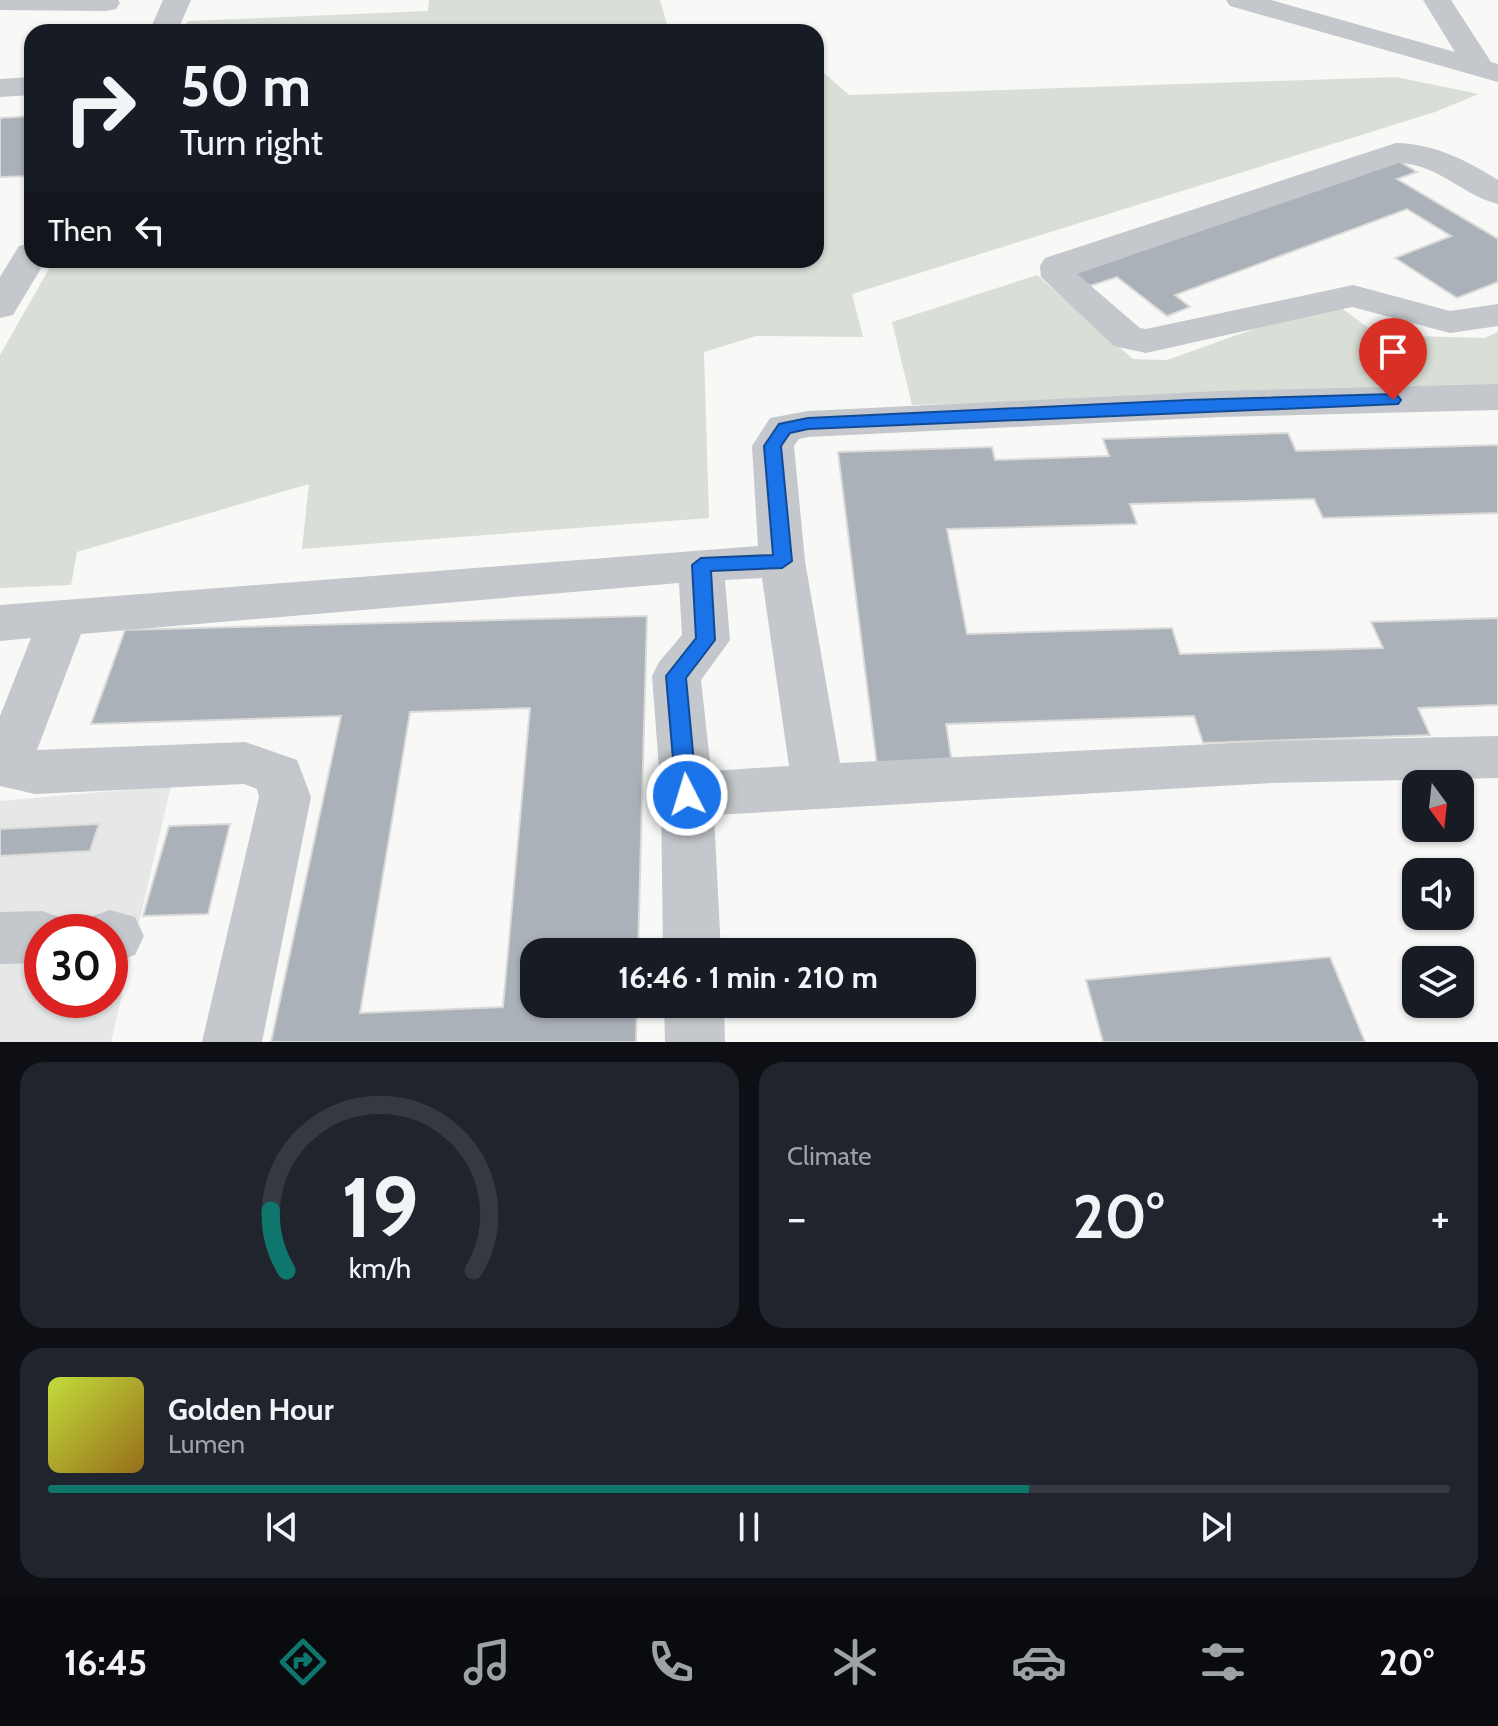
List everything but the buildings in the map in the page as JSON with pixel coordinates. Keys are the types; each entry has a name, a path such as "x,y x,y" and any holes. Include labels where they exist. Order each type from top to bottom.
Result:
{"street":[{"path":"166,24 177,0"},
{"path":"1240,0 1489,71"},
{"path":"1437,0 1489,71"},
{"path":"0,2 104,13"},
{"path":"1366,11 1399,44"},
{"path":"0,17 104,13"},
{"path":"0,88 24,86"},
{"path":"1498,194 1448,164 1419,151 1396,153 1058,266 1059,277 1128,338 1146,341 1353,296 1450,322 1498,315"},
{"path":"2,299 24,266"},
{"path":"818,786 782,561 773,446 785,428 808,424 1204,404 1498,397"},
{"path":"0,623 701,565 782,561"},
{"path":"692,938 687,795 676,676 706,640 701,565"},
{"path":"63,618 10,755 16,770 35,772 245,763 279,775 285,797 232,1042"},
{"path":"687,795 1272,762 1498,757"},
{"path":"0,938 24,937"},
{"path":"694,1018 695,1042"}],"shaded area":[{"path":"429,0 660,0 667,24 186,24 188,21 428,11"},
{"path":"824,73 849,95 1396,77 1479,94 1435,112 852,294 863,337 756,336 704,352 709,518 302,549 309,484 77,552 71,585 0,588 0,355 49,268 824,268"},
{"path":"1037,275 1133,359 1167,360 1332,301 1378,335 1484,338 1498,332 1498,389 912,405 892,322"},
{"path":"171,786 128,969 128,914 24,914 24,1018 117,1018 111,1042 0,1042 0,801"}],"route":[{"path":"687,795 676,676 706,640 701,565 782,561 773,446 785,428 808,424 1188,405 1393,400"}]}
